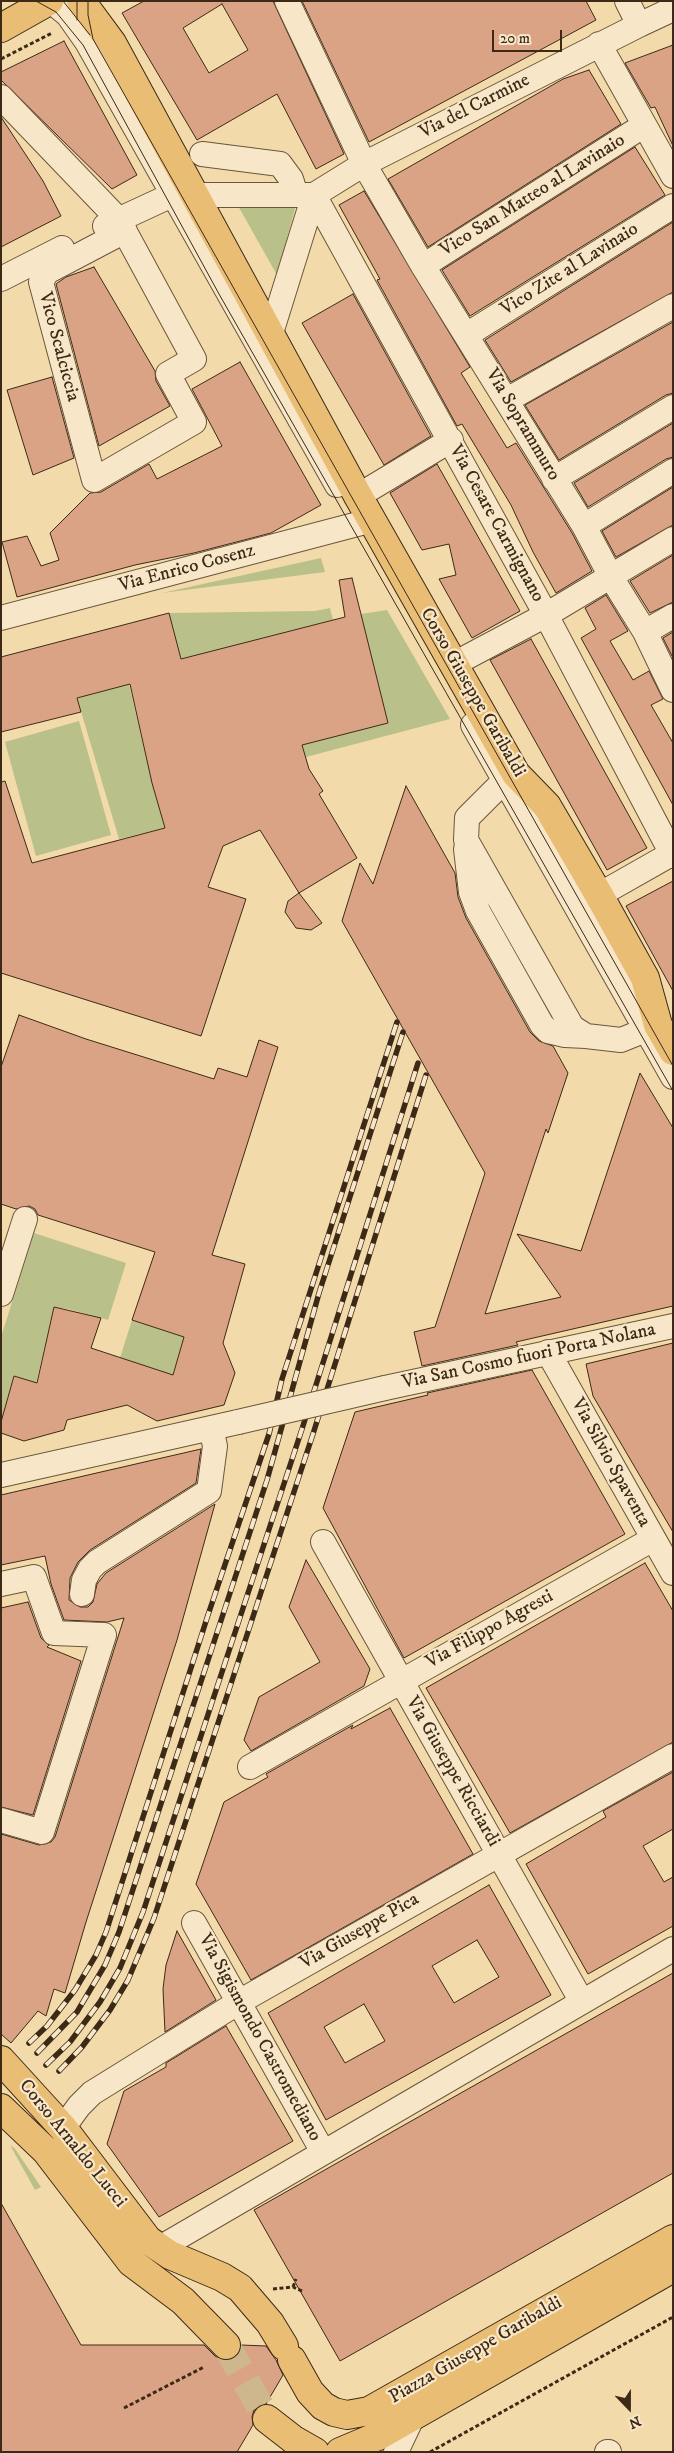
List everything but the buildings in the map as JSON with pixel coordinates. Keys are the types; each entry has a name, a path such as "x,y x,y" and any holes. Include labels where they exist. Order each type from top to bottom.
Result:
{"main road":[{"path":"1,28 50,1"},
{"name":"Corso Giuseppe Garibaldi","path":"88,2 172,157 183,195 271,333 358,496 366,522 454,664 510,778 547,806 599,895 645,978 652,1028 673,1051"},
{"name":"Corso Arnaldo Lucci","path":"1,2060 63,2128 149,2240"},
{"name":"Corso Arnaldo Lucci","path":"1,2108 46,2152 116,2246 144,2274 183,2300 226,2345"},
{"name":"Piazza Giuseppe Garibaldi","path":"149,2240 240,2288 270,2323 310,2392 322,2406 334,2412 347,2415 369,2411 673,2239"},
{"name":"Piazza Giuseppe Garibaldi","path":"340,2452 387,2448 413,2416 673,2268"},
{"path":"283,2452 264,2415 309,2451"}],"street":[{"path":"50,1 68,15 183,195 652,1028 673,1077"},
{"name":"Via Soprammuro","path":"287,1 364,164 423,266 468,334 584,526 611,577 645,632 673,690"},
{"path":"627,1 639,25"},
{"path":"85,40 81,11 88,2"},
{"name":"Via del Carmine","path":"305,195 673,8"},
{"path":"599,44 643,126 673,176"},
{"path":"1,97 121,225"},
{"name":"Vico San Matteo al Lavinaio","path":"423,266 643,126"},
{"name":"Via Cesare Carmignano","path":"202,154 280,164 305,195 450,440 546,615 672,854"},
{"path":"1,279 183,195 305,195 271,333"},
{"name":"Vico Zite al Lavinaio","path":"468,334 673,206"},
{"name":"Vico Scalciccia","path":"121,225 194,359 168,374 194,422 94,480 41,282 47,272 121,225"},
{"path":"507,400 673,306"},
{"path":"554,478 673,407"},
{"path":"358,496 450,440"},
{"path":"584,526 673,471"},
{"name":"Via Enrico Cosenz","path":"1,618 366,522"},
{"path":"454,664 546,615 673,538"},
{"path":"645,632 673,616"},
{"path":"510,778 467,818 466,840 572,1027 586,1036 621,1040 652,1028"},
{"path":"599,895 672,854"},
{"path":"1,1294 25,1219"},
{"name":"Via San Cosmo fuori Porta Nolana","path":"211,1428 548,1352 673,1326"},
{"name":"Via Silvio Spaventa","path":"548,1352 673,1572"},
{"path":"1,1475 211,1428 215,1446 209,1491 97,1562 90,1569 84,1580 82,1594"},
{"name":"Via Filippo Agresti","path":"250,1767 653,1539"},
{"name":"Via Giuseppe Ricciardi","path":"323,1542 582,2002"},
{"path":"1,1584 34,1577 54,1633 104,1635 42,1832 1,1820"},
{"name":"Via Giuseppe Pica","path":"63,2128 79,2106 92,2093 238,2002 498,1853 673,1756"},
{"name":"Via Sigismondo Castromediano","path":"194,1923 324,2152"},
{"path":"149,2240 324,2152 673,1949"}],"path":[{"path":"1,59 61,29"},
{"path":"293,2287 296,2279"},
{"path":"270,2289 293,2287 304,2292"},
{"path":"430,2452 673,2317"},
{"path":"124,2408 204,2367"}],"green space":[{"path":"237,204 296,205 277,275"},
{"path":"321,558 325,572 162,593"},
{"path":"330,608 333,620 181,659 169,613 315,611"},
{"path":"387,610 450,719 306,757 302,745 388,723 361,614"},
{"path":"129,684 152,783 165,828 119,839 77,698"},
{"path":"79,721 111,835 36,856 5,742"},
{"path":"34,1233 126,1263 108,1320 54,1307 36,1383 14,1376 1,1422 1,1337"},
{"path":"132,1320 184,1337 173,1375 120,1358"},
{"path":"10,2145 15,2149 41,2187 35,2190"}],"tunnel":[{"path":"226,2345 262,2410"}],"tram line":[{"path":"36,1 56,12 83,45 219,294 673,1091"},
{"path":"63,1 90,35"},
{"path":"77,1 77,20"},
{"path":"88,1 88,15 93,39 673,1066"}],"railway":[{"path":"29,2043 47,2026 75,1990 96,1955 106,1932 208,1615 269,1434 282,1379 397,1022"},
{"path":"37,2053 77,2012 105,1965 119,1932 267,1480 319,1293 403,1032"},
{"path":"46,2065 70,2042 100,2002 120,1968 143,1912 302,1429 418,1063"},
{"path":"59,2071 82,2047 110,2010 128,1980 154,1918 313,1434 426,1075"}]}
